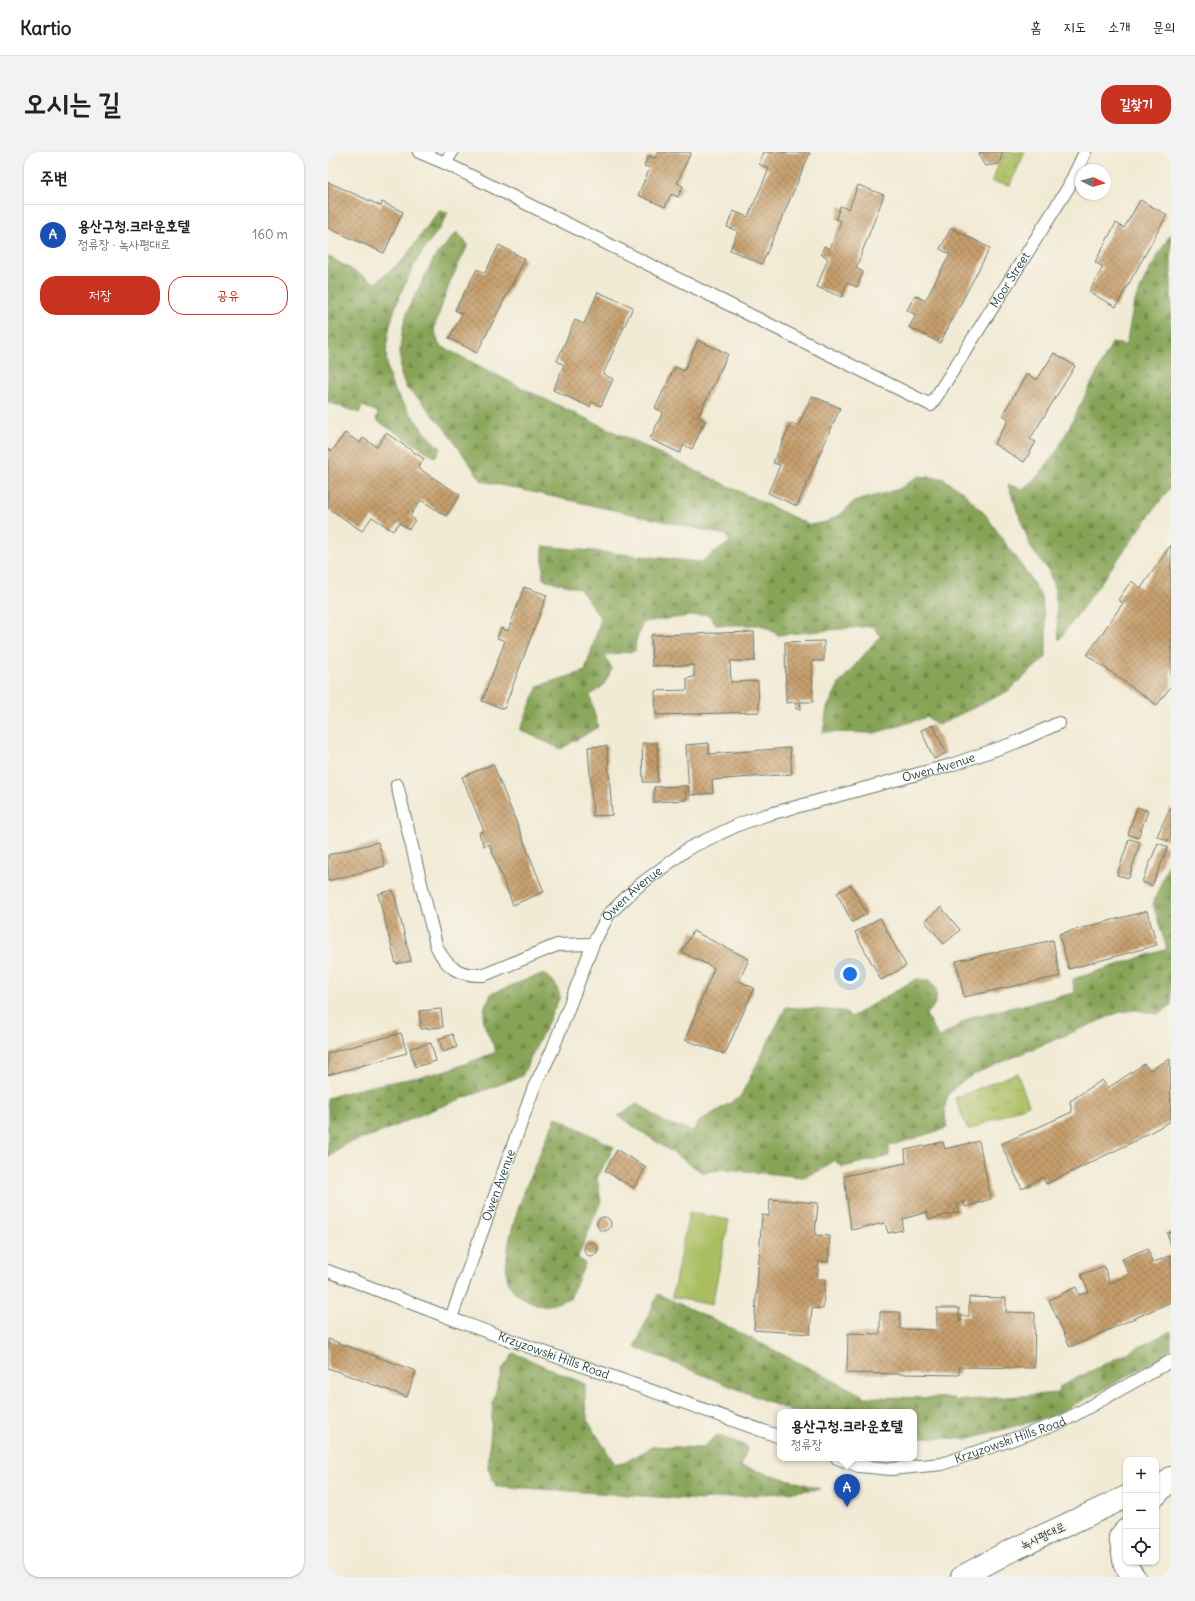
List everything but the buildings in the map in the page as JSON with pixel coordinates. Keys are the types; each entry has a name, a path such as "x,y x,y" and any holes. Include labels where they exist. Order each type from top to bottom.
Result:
{"main road":[{"path":"1159,1482 1171,1477"},
{"path":"1158,1493 1171,1477"},
{"name":"녹사평대로","path":"962,1577 1004,1554 1123,1498"},
{"path":"1123,1534 1120,1537 1123,1554"},
{"path":"1125,1565 1134,1577"}],"lane":[{"path":"419,152 445,163 452,152"},
{"name":"Moor Street","path":"445,163 931,405 1068,188 1085,152"},
{"name":"Owen Avenue","path":"451,1318 534,1087 552,1051 593,944 609,914 637,887 689,848 740,824 766,815 951,765 1017,742 1059,723"},
{"path":"397,785 436,945 447,964 453,970 475,975 484,975 557,945 593,944"},
{"name":"Krzyzowski Hills Road","path":"328,1271 451,1318 777,1436"},
{"name":"Krzyzowski Hills Road","path":"845,1461 859,1466 891,1469 942,1464 1062,1422 1171,1361"}],"green space":[{"path":"1003,152 1025,152 1010,185 992,182"},
{"path":"439,210 448,212 446,218 419,257 405,284 393,314 387,345 387,360 392,386 421,428 441,448 435,457 376,420 378,412 362,406 359,413 328,402 328,256 375,283 403,260"},
{"path":"457,232 468,245 450,282 434,328 439,345 522,388 810,525 826,522 841,514 853,502 899,489 919,476 942,478 964,493 985,514 1041,596 1046,627 1046,657 1008,691 938,725 927,717 875,733 823,732 827,708 839,684 880,636 873,626 778,635 761,625 717,625 707,614 643,622 636,640 635,651 605,655 612,669 603,686 590,695 598,727 561,749 520,730 538,686 585,671 601,619 580,589 543,579 543,546 701,562 730,542 726,535 482,481 445,429 420,400 407,389 401,375 400,349 403,327 409,307 434,258"},
{"path":"1171,233 1171,486 1059,640 1055,590 1048,570 1031,548 1008,485 1023,489 1040,474 1058,449 1112,343 1126,345 1134,303 1146,276"},
{"path":"1171,857 1171,1005 1158,1014 1136,1010 1120,1012 974,1074 958,1085 948,1095 945,1109 947,1128 889,1146 889,1156 843,1167 834,1160 823,1169 803,1177 723,1169 703,1173 618,1116 638,1103 662,1121 692,1131 701,1120 740,1097 786,1007 843,1011 851,1017 916,979 929,980 936,988 936,996 934,1005 926,1015 939,1038 971,1017 1074,993 1073,979 1167,949 1153,904"},
{"path":"545,974 555,984 560,997 522,1076 432,1110 379,1133 346,1144 328,1158 328,1098 367,1087 440,1072 496,1052 483,1022 485,1006 491,994 530,978"},
{"path":"1017,1073 1029,1105 968,1130 955,1098"},
{"path":"556,1117 614,1147 597,1178 601,1201 578,1257 585,1264 570,1298 551,1305 541,1305 522,1297 512,1288 507,1276 507,1259 515,1218 531,1173"},
{"path":"689,1212 729,1220 712,1305 672,1297"},
{"path":"658,1294 721,1323 866,1397 954,1398 956,1401 1058,1393 1059,1387 1171,1331 1171,1352 1093,1395 1050,1417 965,1439 917,1437 917,1409 786,1409 635,1347"},
{"path":"514,1353 585,1384 585,1404 588,1421 615,1464 624,1463 654,1446 702,1448 717,1435 748,1447 741,1466 821,1489 701,1500 496,1486 488,1468 493,1401 502,1370"}],"place":[{"name":"용산구청.크라운호텔","path":"847,1507"}]}
